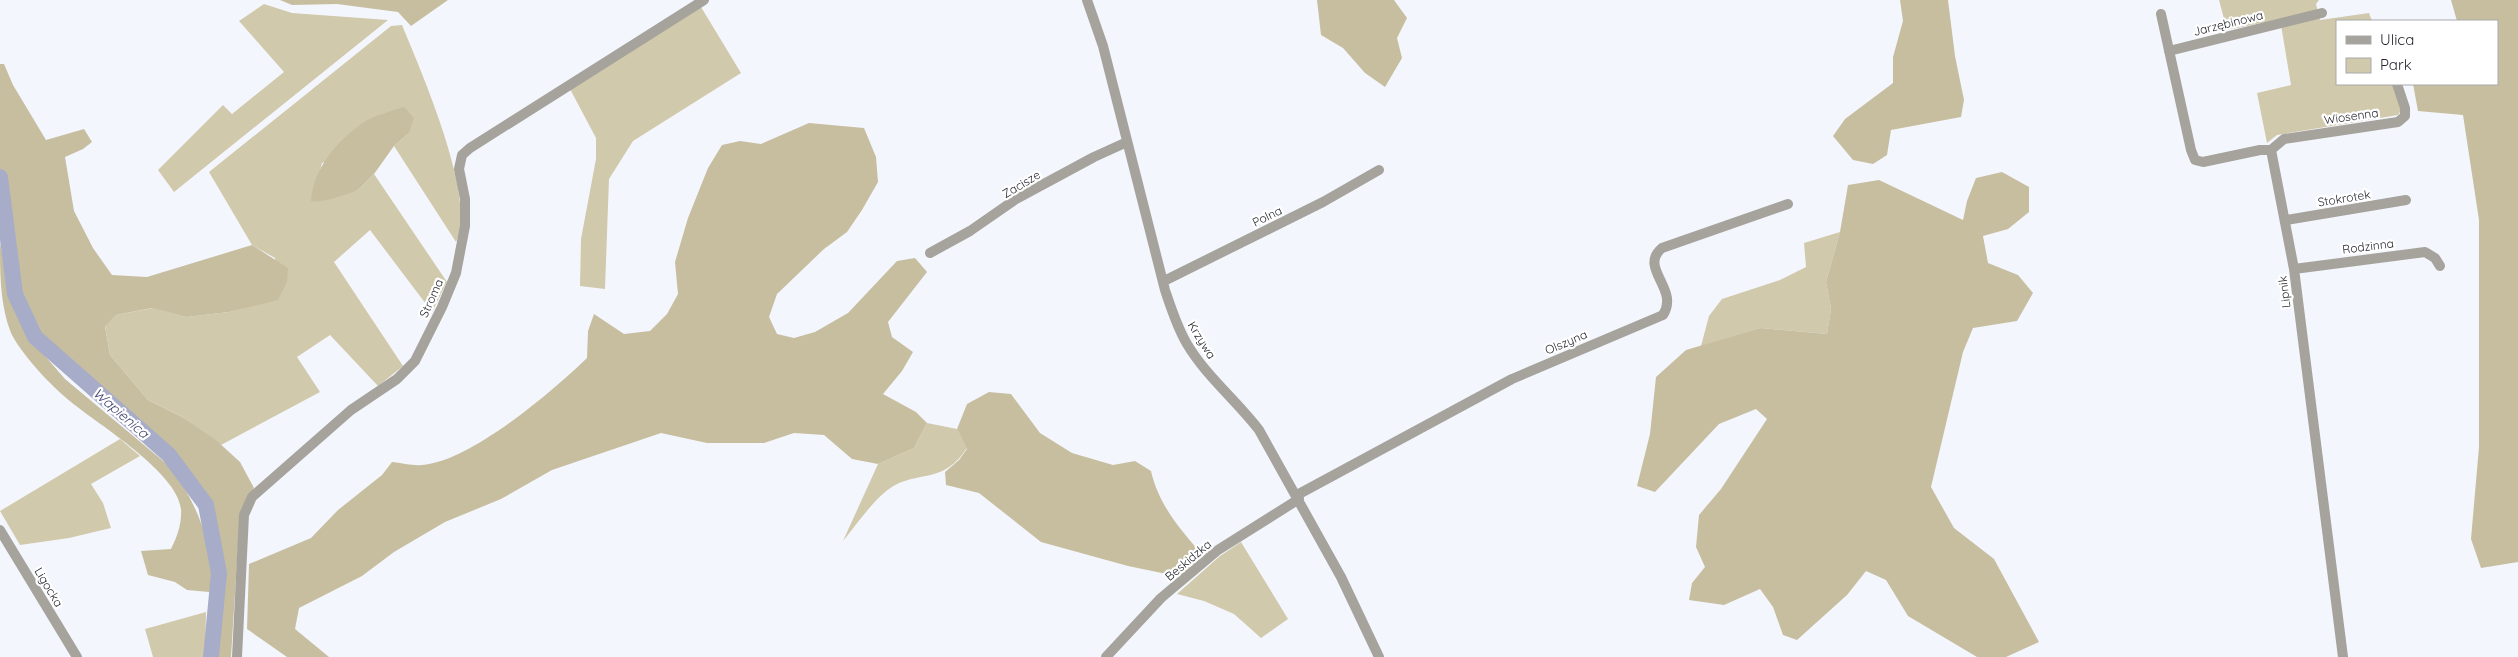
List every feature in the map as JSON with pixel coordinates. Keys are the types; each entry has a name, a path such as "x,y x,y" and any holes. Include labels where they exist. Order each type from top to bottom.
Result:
{"street":[{"name":"Stroma","path":"237,657 244,516 252,497 351,410 398,379 414,362 442,307 456,273 465,226 465,199 460,169 462,155 470,148 704,0"},
{"name":"Krzywa","path":"1087,0 1103,46 1175,320 1186,343 1221,389 1242,408 1259,430 1341,577 1378,657"},
{"path":"2161,14 2191,150 2195,160 2203,162 2260,150 2271,150"},
{"name":"Jarzębinowa","path":"2169,51 2322,14"},
{"name":"Wiosenna","path":"2271,150 2284,139 2398,122 2405,116 2405,108 2397,85"},
{"name":"Zacisze","path":"930,253 970,231 1016,199 1094,156 1127,142"},
{"name":"Lipnik","path":"2271,150 2294,268 2343,657"},
{"name":"Polna","path":"1164,281 1323,202 1379,170"},
{"name":"Stokrotek","path":"2286,220 2406,200"},
{"name":"Olszyna","path":"1298,497 1512,379 1663,315 1668,308 1668,298 1655,268 1653,260 1656,253 1662,248 1788,204"},
{"name":"Rodzinna","path":"2294,268 2425,252 2434,258 2440,266"},
{"name":"Beskidzka","path":"1106,657 1161,598 1218,550 1298,497"},
{"name":"Ligocka","path":"0,530 77,657"}],"green space":[{"path":"2219,0 2319,0 2316,4 2320,20 2369,13 2372,20 2336,20 2336,85 2393,85 2402,109 2398,115 2277,135 2267,143 2257,93 2291,85 2280,19 2227,30"},
{"path":"264,4 292,13 388,20 174,192 158,170 223,105 232,114 284,72 239,21"},
{"path":"701,7 741,73 633,141 609,179 605,289 580,286 581,239 596,159 596,138 570,89"},
{"path":"402,25 433,102 453,166 459,197 461,222 456,242 394,146 409,133 322,163 311,202 357,191 374,174 447,282 432,312 370,230 334,262 403,366 378,386 330,335 297,357 320,392 221,445 184,418 148,400 110,355 105,325 116,315 153,308 186,317 229,312 278,299 275,258 252,245 209,172 391,26"},
{"path":"1840,232 1826,282 1831,309 1827,334 1760,328 1701,346 1709,316 1722,299 1780,280 1806,267 1804,243"},
{"path":"927,423 957,429 967,448 947,468 937,473 895,485 884,493 843,541 878,464 914,448"},
{"path":"120,439 140,456 91,484 103,503 111,528 69,538 20,545 0,511"},
{"path":"1241,542 1288,619 1261,638 1234,614 1204,601 1177,594 1220,556"},
{"path":"206,612 205,657 153,657 145,629"}],"shaded area":[{"path":"280,0 448,0 411,26 398,12 337,4 292,5"},
{"path":"1317,0 1394,0 1407,18 1397,38 1402,58 1385,87 1365,73 1343,48 1321,35"},
{"path":"1900,0 1948,0 1955,56 1964,100 1961,117 1891,130 1887,155 1873,164 1853,160 1833,136 1845,119 1893,83 1893,57 1903,21"},
{"path":"2451,0 2518,0 2518,562 2481,568 2471,539 2479,447 2479,220 2463,115 2418,111 2413,85 2498,85 2498,20 2457,20"},
{"path":"0,64 4,64 13,85 46,140 84,129 92,142 83,149 65,157 74,211 93,248 112,275 147,277 252,245 288,268 287,282 278,300 229,312 186,317 152,308 116,315 105,326 110,355 148,400 184,418 217,441 240,462 254,488 240,513 231,657 214,657 223,570 209,501 173,453 39,333 22,293 11,209 3,174 0,169"},
{"path":"404,107 414,118 409,133 394,146 374,174 357,191 328,200 311,202 316,178 328,156 336,147 364,122 378,115"},
{"path":"809,123 864,128 876,157 878,182 847,232 824,249 777,294 769,317 777,334 794,338 815,332 848,313 897,261 915,258 927,272 888,322 892,337 913,352 902,371 883,394 916,412 927,423 914,448 878,464 852,459 824,435 794,433 764,443 707,443 661,433 552,470 501,499 445,522 394,552 362,576 299,608 295,629 329,657 287,657 247,629 249,564 311,538 338,510 382,475 392,462 422,465 441,461 463,452 510,423 533,406 587,358 588,331 594,314 624,334 650,331 667,314 678,294 675,262 688,218 708,168 722,145 740,141 761,144"},
{"path":"2002,172 2029,187 2029,212 2008,229 1983,236 1988,263 2018,275 2033,293 2017,321 1973,328 1963,352 1931,487 1954,528 1994,559 2039,642 2006,657 1977,657 1908,616 1886,580 1866,571 1847,595 1797,640 1783,635 1773,607 1760,589 1724,605 1689,600 1692,583 1705,567 1696,547 1699,515 1721,489 1767,419 1756,409 1719,424 1655,492 1637,486 1650,434 1656,377 1686,350 1760,328 1827,334 1831,309 1826,282 1840,232 1848,185 1879,180 1963,220 1967,201 1976,178"},
{"path":"0,243 10,294 26,334 65,379 168,465 187,492 206,537 214,585 209,592 187,590 175,582 148,575 141,551 171,549 181,520 181,509 176,495 166,480 152,465 63,395 46,379 22,351 11,333 7,322 1,278"},
{"path":"989,392 1011,394 1040,433 1072,453 1113,465 1135,461 1151,471 1165,506 1179,527 1204,557 1181,577 1128,566 1041,542 979,493 946,485 945,472 959,460 967,449 957,429 967,404"}],"waterway":[{"name":"Wapienica","path":"0,177 15,294 35,337 169,455 206,505 219,573 211,657"}]}
